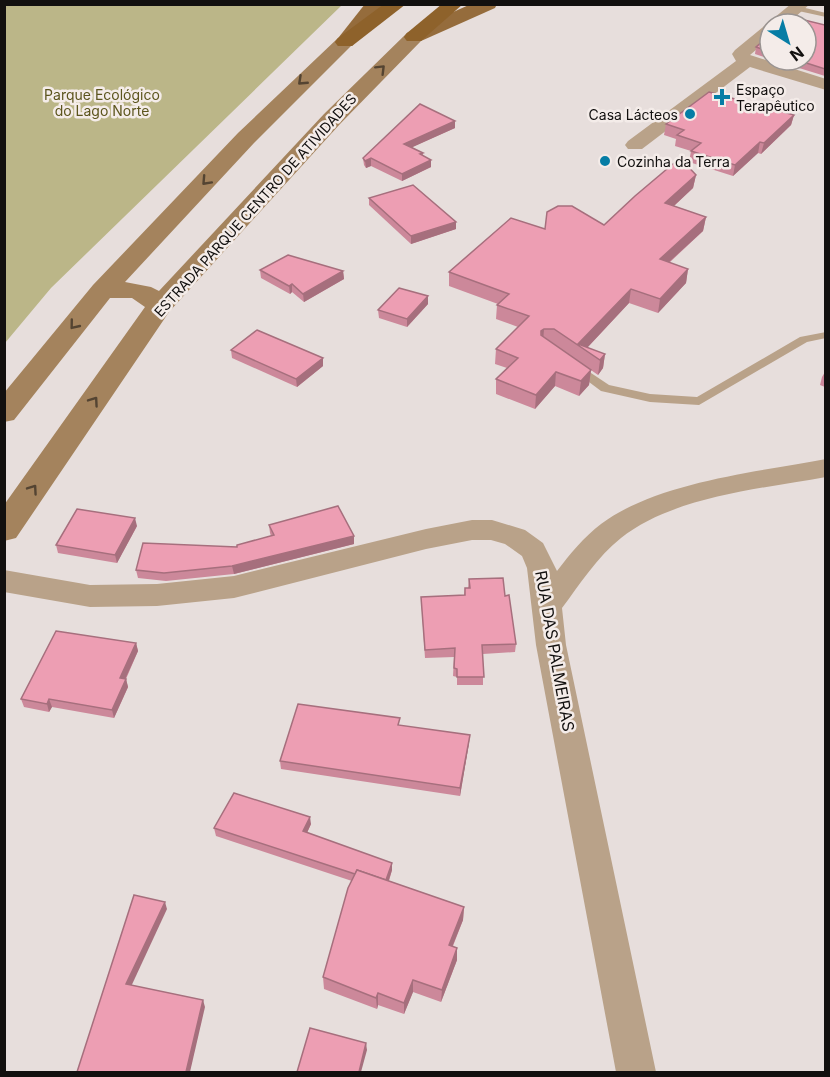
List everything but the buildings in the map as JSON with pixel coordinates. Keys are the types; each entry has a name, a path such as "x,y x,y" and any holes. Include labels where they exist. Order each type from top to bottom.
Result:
{"highway":[{"path":"345,42 397,4"},
{"path":"414,37 454,4"}],"main road":[{"path":"4,413 102,291 246,138 345,42 375,4"},
{"path":"414,37 488,4"},
{"name":"ESTRADA PARQUE CENTRO DE ATIVIDADES","path":"4,530 159,308 332,119 414,37"},
{"path":"102,291 118,289 146,293 155,300 159,308"}],"street":[{"path":"758,39 741,54 747,61 825,85"},
{"path":"635,145 747,61"},
{"path":"548,604 584,556 612,530 642,512 699,494 825,468"},
{"name":"RUA DAS PALMEIRAS","path":"4,581 90,596 157,595 234,588 426,539 472,530 492,530 515,537 532,550 542,568 551,645 636,1072"}],"lane":[{"path":"799,6 825,15"},
{"path":"566,360 605,388 650,398 699,401 804,339 825,335"}],"green space":[{"name":"Parque Ecológico do Lago Norte","path":"5,4 342,5 51,288 5,343"}],"place":[{"name":"Espaço Terapêutico","path":"722,97"},
{"name":"Casa Lácteos","path":"690,114"},
{"name":"Cozinha da Terra","path":"605,161"}]}
